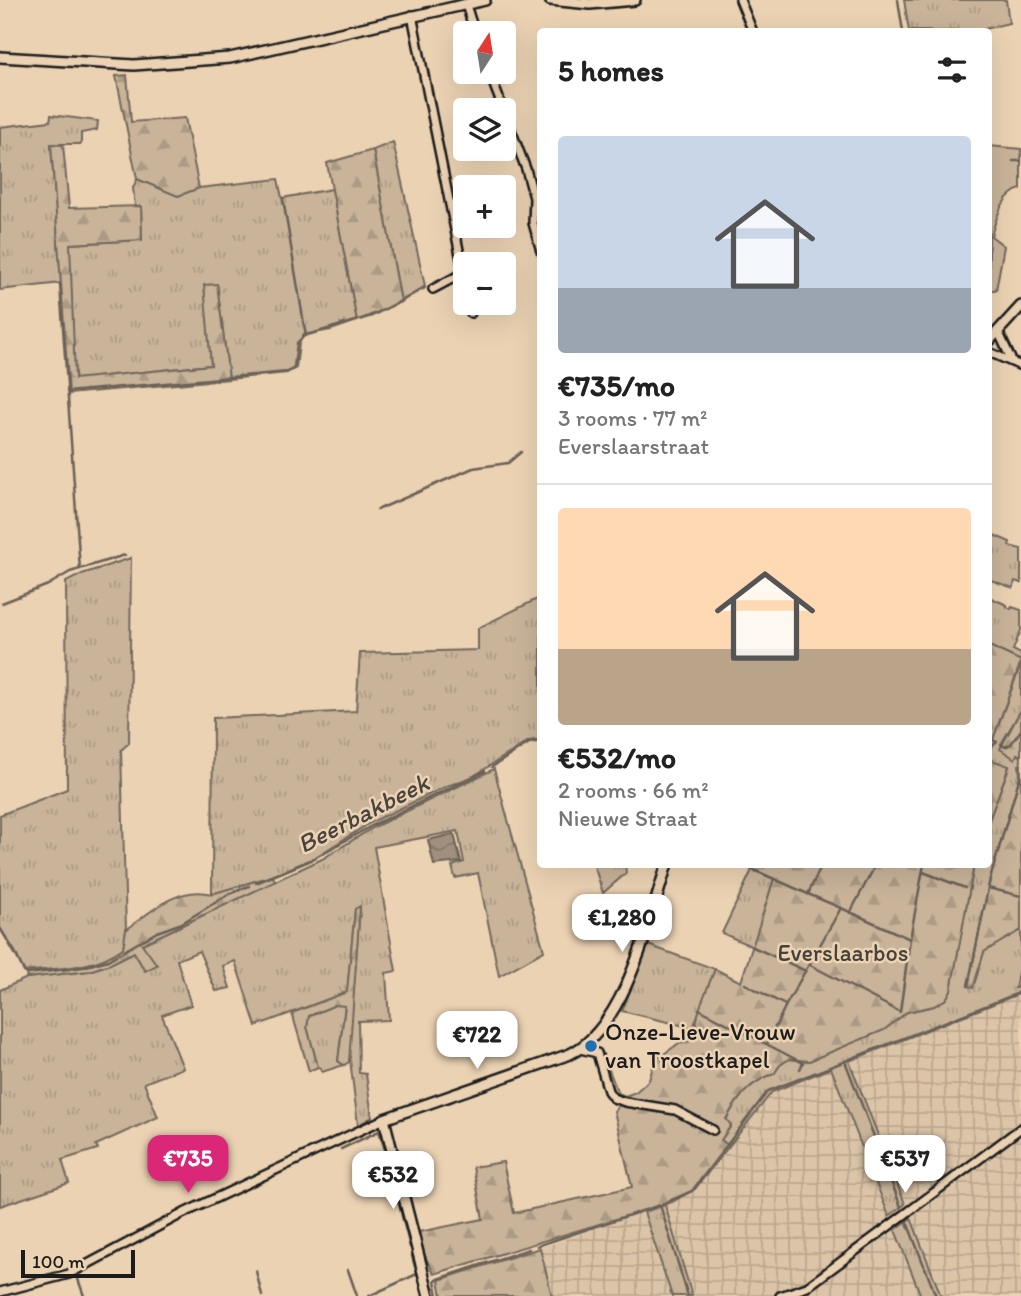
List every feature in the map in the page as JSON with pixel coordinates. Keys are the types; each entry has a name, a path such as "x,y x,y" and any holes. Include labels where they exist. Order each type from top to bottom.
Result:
{"street":[{"path":"0,57 134,65 191,62 275,49 485,0"},
{"path":"551,0 590,4 635,0"},
{"path":"740,0 751,28"},
{"path":"466,5 471,21"},
{"path":"412,15 459,252"},
{"path":"494,84 526,169 534,198 533,223 537,237"},
{"path":"433,289 453,278"},
{"path":"992,338 1021,306"},
{"path":"999,331 1013,361"},
{"path":"992,353 1021,366"},
{"path":"0,1292 69,1274 184,1213 384,1119 580,1049 594,1038 610,1016 626,984 643,941 666,868"},
{"path":"594,1038 608,1091 613,1098 675,1110 713,1130"},
{"path":"580,1049 597,1053"},
{"path":"384,1119 429,1296"},
{"path":"780,1296 807,1287 1021,1128"},
{"path":"807,1287 811,1296"}],"shaded area":[{"path":"1021,993 1021,1296 552,1296 540,1248 672,1202 695,1189 771,1092"}],"green space":[{"path":"904,0 1006,0 1009,23 988,28 909,28"},
{"path":"127,75 131,122 185,118 199,188 178,196 137,179 116,76"},
{"path":"51,115 98,121 97,130 81,133 81,144 51,144 61,283 0,290 0,127 50,121"},
{"path":"393,142 425,286 401,302 373,150"},
{"path":"51,144 63,145 69,208 141,206 142,240 70,244 75,379 211,365 204,285 217,284 229,379 69,394"},
{"path":"992,146 1021,149 1021,189 1004,201 992,233"},
{"path":"373,150 401,302 357,321 327,163"},
{"path":"137,179 178,196 199,188 278,179 282,198 332,189 357,321 331,330 303,335 296,368 287,373 229,379 217,285 205,285 211,365 75,379 69,244 142,240 141,206 135,206 133,188"},
{"path":"992,237 1004,246 996,290 992,290"},
{"path":"992,534 1010,542 1009,546 1021,549 1021,583 1015,581 1013,588 992,580"},
{"path":"131,558 129,743 121,750 126,930 123,948 89,964 25,972 0,928 0,815 67,789 66,582"},
{"path":"992,598 1011,609 1021,610 1021,630 1013,650 1021,654 1021,661 992,647"},
{"path":"537,599 537,740 529,741 472,777 370,823 314,858 272,876 212,894 213,718 356,711 360,653 478,650 478,628"},
{"path":"992,647 1021,661 992,742"},
{"path":"1021,664 1021,710 1001,744 1015,758 1017,754 1021,756 1020,776 990,879 969,985 973,987 984,952 1021,929 1021,963 1015,988 1021,986 1021,993 849,1061 905,1204 889,1216 831,1068 772,1092 729,1146 721,1140 731,1126 726,1120 740,1098 751,1086 774,1074 780,1065 789,1059 809,1061 884,1030 907,1012 934,1006 946,999 951,990 973,868 992,868 992,812 1009,767 992,760 992,742"},
{"path":"1021,710 1021,756 1017,754 1015,759 1000,749"},
{"path":"992,760 1009,766 992,812"},
{"name":"Everslaarbos","path":"1021,765 1021,930 984,952 973,988 968,986 990,879 1020,776"},
{"path":"494,769 544,951 499,976 478,873 455,878 452,866 464,862 458,831 374,847 396,971 386,973 389,1020 358,1021 359,1073 366,1074 372,1117 358,1125 349,1051 360,907 355,909 347,992 256,1026 235,961 223,966 230,988 216,991 199,951 177,960 191,1005 162,1015 183,1068 144,1083 158,1117 96,1145 98,1149 62,1160 69,1183 0,1206 0,990 27,978 89,971 134,952 145,971 142,944 322,859 374,827"},
{"path":"595,868 625,868 626,873 603,893"},
{"name":"Everslaarbos","path":"748,868 973,868 951,990 946,999 934,1006 907,1012 884,1030 809,1061 789,1059 780,1065 774,1074 751,1086 740,1097 726,1119 731,1125 721,1140 729,1146 695,1189 672,1202 434,1274 424,1254 419,1232 483,1219 473,1167 503,1162 514,1213 632,1187 614,1111 619,1105 604,1091 593,1055 602,1052 618,1093 625,1096 636,1092 649,1080 655,1060 681,1042 691,1041 701,1004 715,969 741,982 774,879"},
{"path":"752,870 774,878 753,947 722,933"},
{"path":"272,876 276,881 142,944 157,965 145,971 134,952 89,971 27,978 25,972 76,967 112,955 123,948 126,930 155,908 177,896 200,892 212,894"},
{"path":"360,906 349,1062 344,1065 338,1061 345,1006 335,1005 309,1016 307,1027 318,1067 309,1071 292,1013 347,992 355,909"},
{"path":"648,945 715,969 693,1028 622,1011"},
{"path":"335,1005 345,1005 338,1061 344,1065 322,1072 318,1067 307,1027 309,1016"},
{"path":"665,1205 692,1296 672,1296 644,1212"},
{"path":"911,1218 941,1296 921,1296 895,1230"},
{"path":"540,1248 552,1296 442,1296 439,1280"}],"water":[{"path":"454,834 461,862 434,865 428,840"}],"waterway":[{"path":"898,0 902,28"},
{"path":"1013,161 1021,161"},
{"path":"283,199 306,336"},
{"path":"60,285 80,569"},
{"path":"67,392 287,372 294,367 297,343 304,336 372,316 425,288"},
{"path":"377,510 473,468 508,463 521,452"},
{"path":"2,603 48,585 70,572 125,555"},
{"name":"Beerbakbeek","path":"1001,744 1005,747 1011,744 1021,730"},
{"name":"Beerbakbeek","path":"992,740 997,742 992,746"},
{"name":"Beerbakbeek","path":"492,767 529,743 537,742"},
{"name":"Beerbakbeek","path":"256,883 309,861 373,825 485,771"},
{"path":"968,986 990,879 1020,776"},
{"path":"750,868 808,894"},
{"path":"767,1044 841,908 808,894 820,868"},
{"path":"850,913 874,868"},
{"path":"810,965 900,1012 923,868"},
{"path":"923,872 965,888"},
{"name":"Beerbakbeek","path":"0,928 24,972 28,974 83,967 108,960 157,932 182,923 229,894 249,886"},
{"path":"988,888 1021,896"},
{"path":"841,908 910,939"},
{"path":"753,947 806,971"},
{"path":"1017,978 1021,963"},
{"path":"745,984 785,1005"},
{"path":"901,1207 845,1061 1021,992"},
{"path":"699,1009 803,1063 800,1069"},
{"path":"688,1296 660,1205 692,1191 768,1091 843,1062"},
{"path":"341,1149 379,1131 389,1163"},
{"path":"391,1174 410,1247"},
{"path":"537,1246 660,1205"},
{"path":"907,1222 936,1296"},
{"path":"438,1296 435,1280 529,1249"},
{"path":"369,1296 417,1274 412,1256"},
{"path":"348,1270 357,1296"},
{"path":"256,1271 262,1296"},
{"path":"78,1279 84,1296"}],"place":[{"name":"Onze-Lieve-Vrouw van Troostkapel","path":"591,1046"}]}
